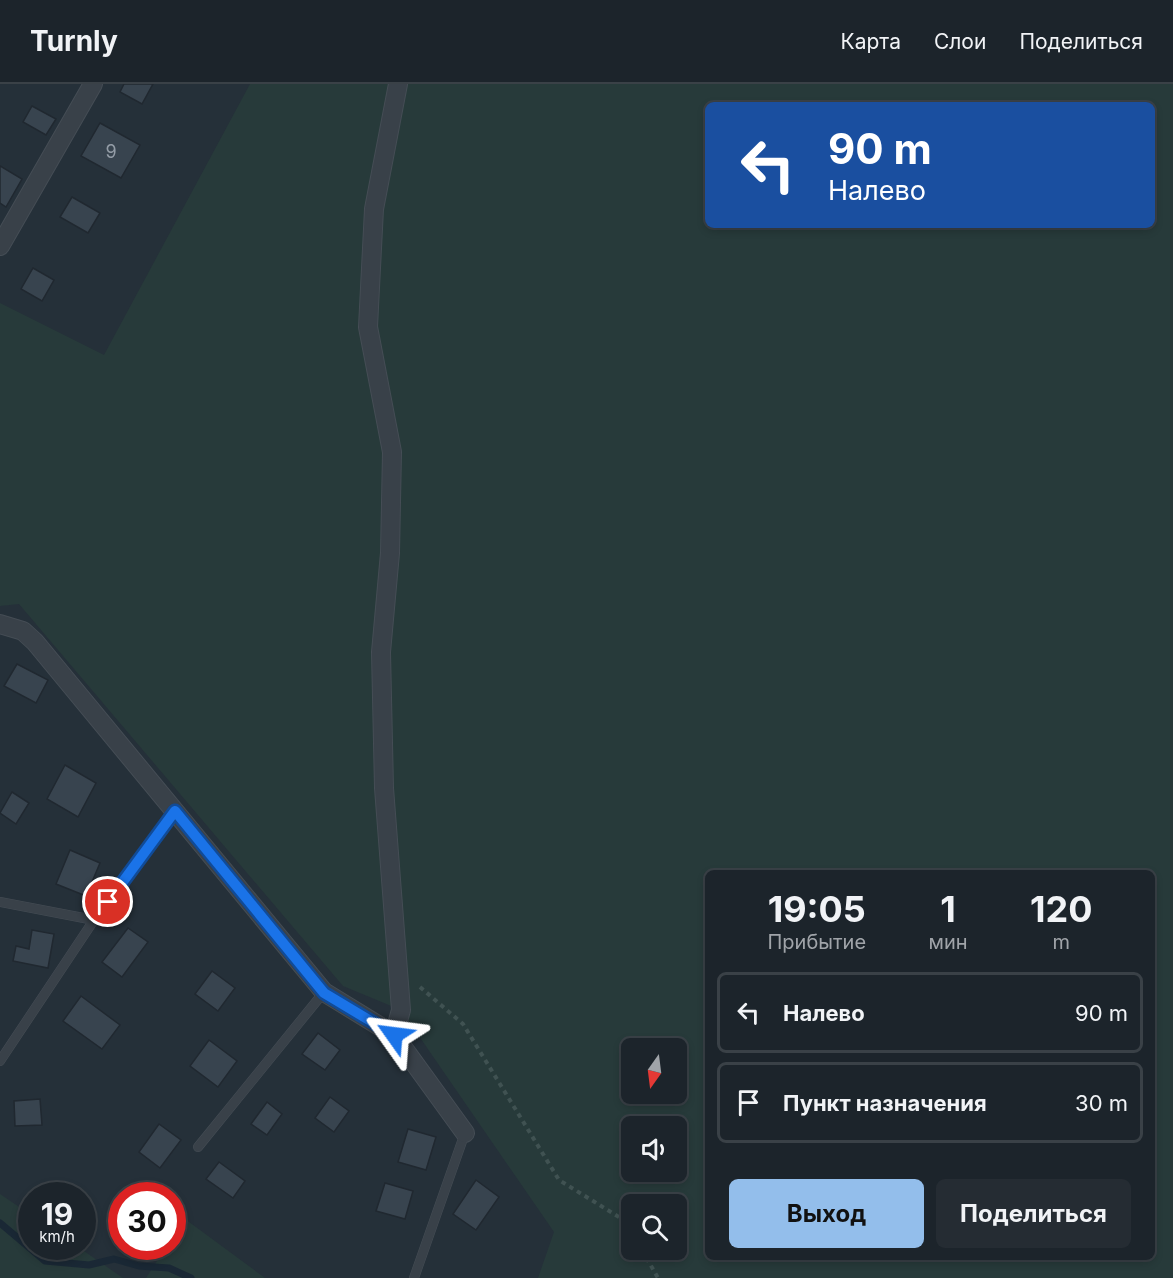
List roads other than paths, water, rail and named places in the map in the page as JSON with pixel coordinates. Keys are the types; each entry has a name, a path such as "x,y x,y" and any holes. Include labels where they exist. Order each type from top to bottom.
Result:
{"street":[{"path":"0,246 93,84"},
{"path":"394,1035 401,1010 384,788 381,652 390,554 392,452 368,327 374,209 399,84"},
{"path":"0,624 23,631 35,642 324,993 394,1035 465,1133"}],"lane":[{"path":"0,1061 94,920 175,811"},
{"path":"0,902 94,920"},
{"path":"198,1147 324,993"},
{"path":"414,1278 465,1133"}],"waterway":[{"path":"0,1223 45,1261 89,1265 114,1259 139,1266 169,1268 191,1278"}]}
